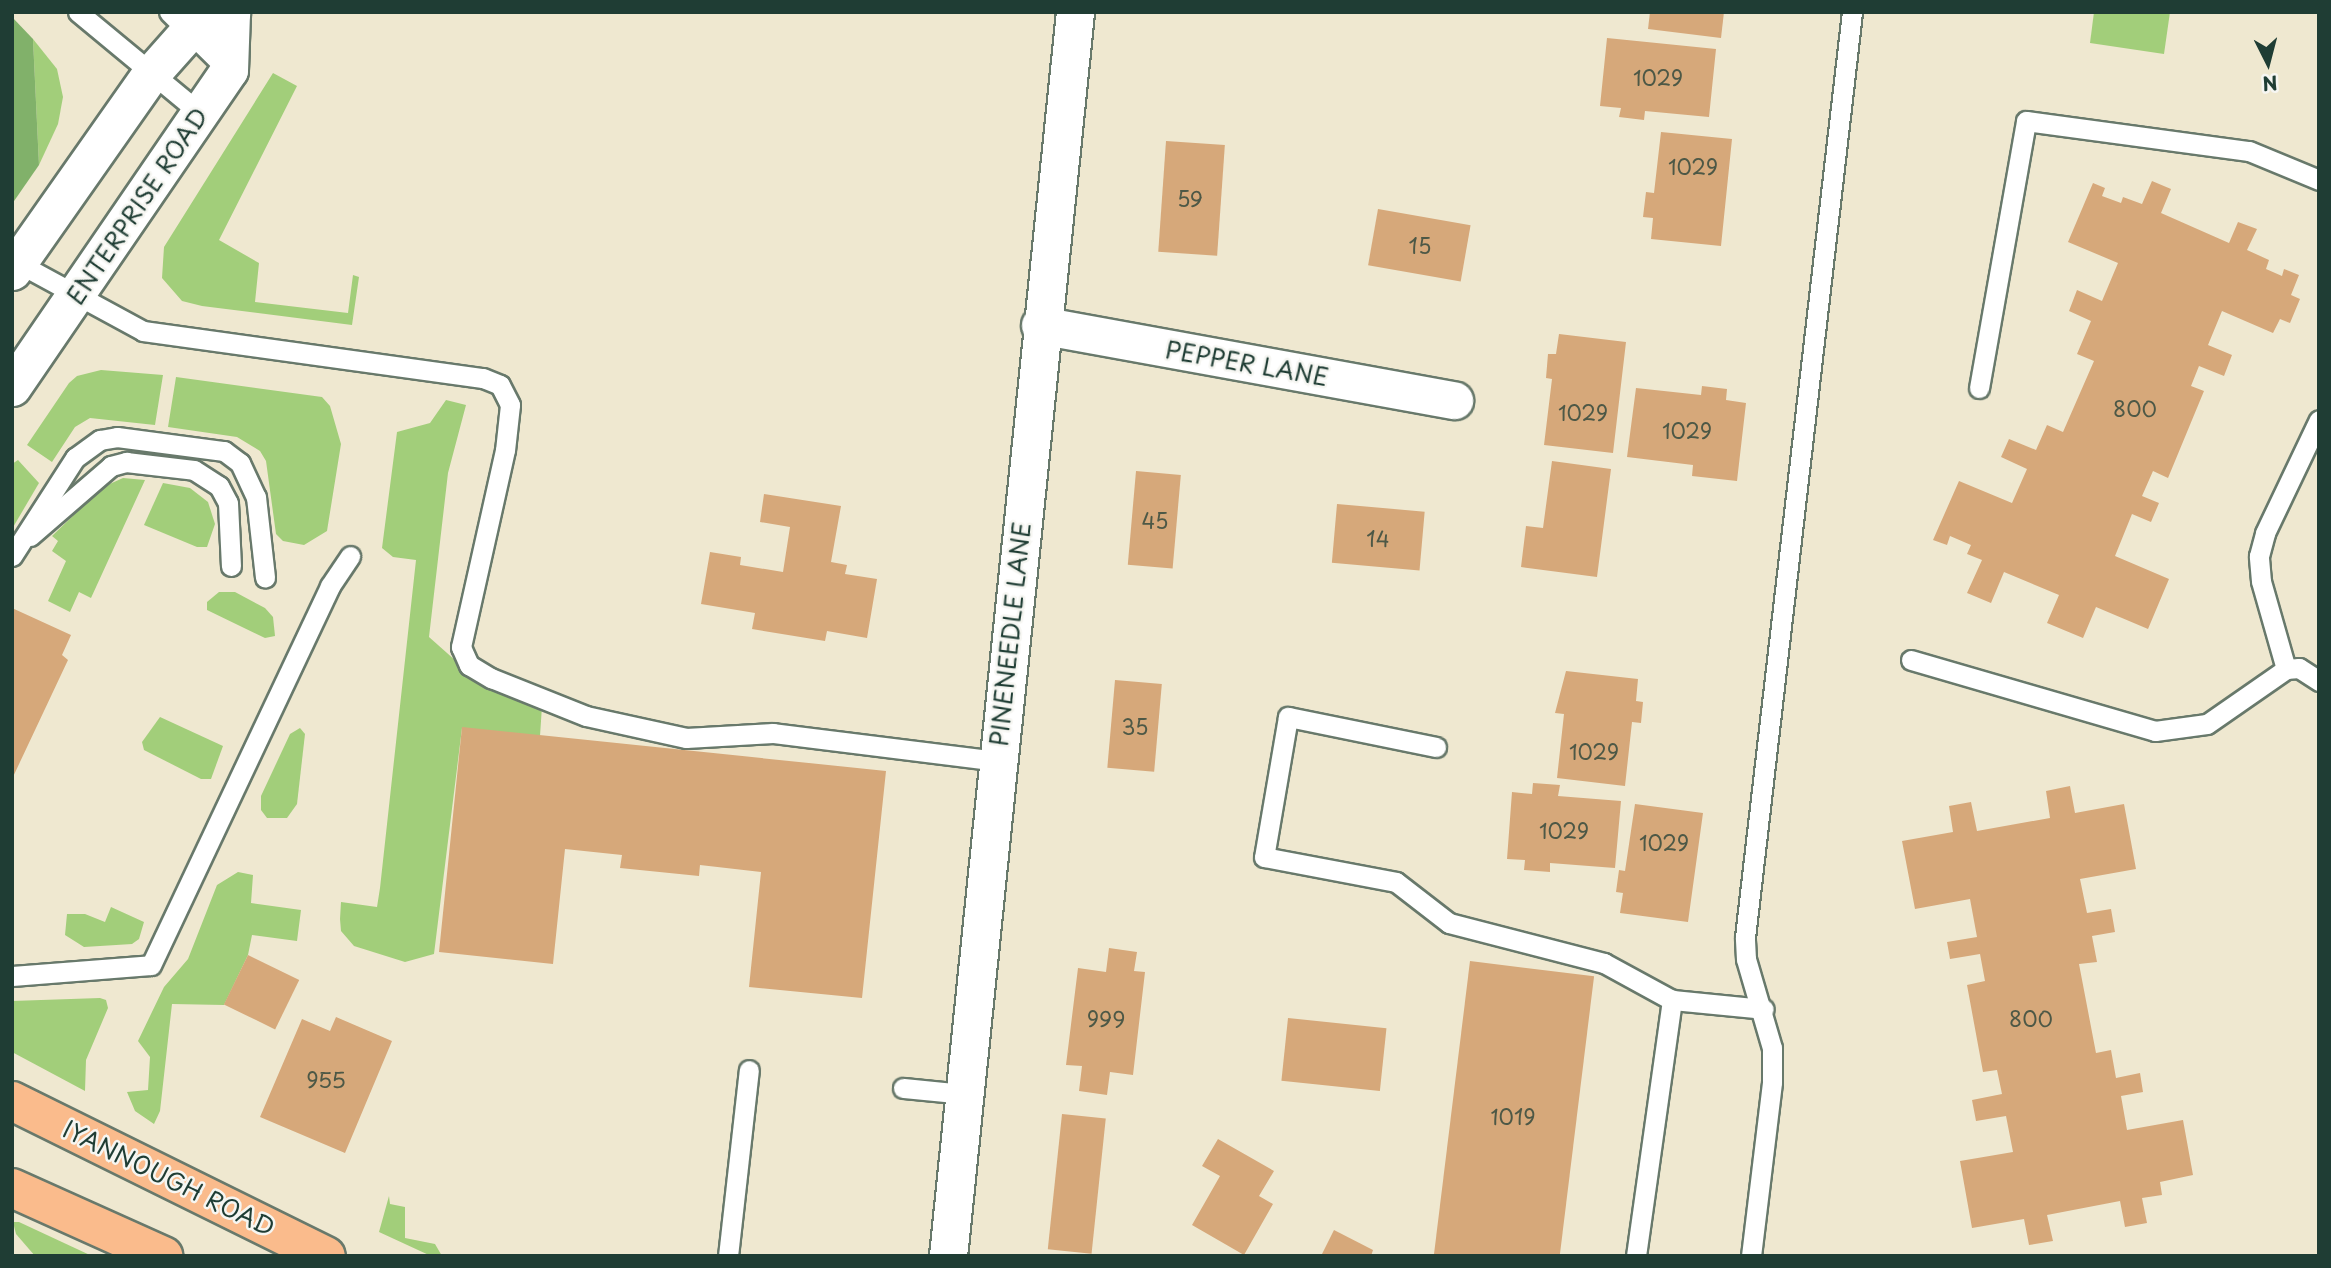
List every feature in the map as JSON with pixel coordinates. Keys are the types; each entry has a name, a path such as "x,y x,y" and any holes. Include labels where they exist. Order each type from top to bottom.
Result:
{"main road":[{"name":"IYANNOUGH ROAD","path":"12,1101 326,1256"},
{"path":"12,1188 163,1256"}],"street":[{"name":"PINENEEDLE LANE","path":"948,1256 1040,326 1075,12"},
{"path":"15,267 150,75 179,21 231,13 229,71"},
{"name":"ENTERPRISE ROAD","path":"12,387 78,296 229,71"},
{"name":"PEPPER LANE","path":"1040,326 1454,400"}],"lane":[{"path":"78,12 150,75 200,112"},
{"path":"1751,1256 1773,1082 1772,1048 1764,1009 1746,959 1745,937 1852,12"},
{"path":"179,21 229,71"},
{"path":"1979,387 2026,121 2249,151 2319,180"},
{"path":"15,267 78,296 143,331 483,378 500,385 510,405 505,450 461,647 469,665 491,678 586,716 686,738 773,733 997,761"},
{"path":"2286,669 2261,581 2259,556 2264,533 2319,420"},
{"path":"17,550 52,487 85,447 117,438 224,451 240,463 256,496 265,577"},
{"path":"17,550 103,472 126,461 194,470 219,486 231,522 231,566"},
{"path":"12,976 151,965 330,586 350,556"},
{"path":"1911,660 2155,731 2207,724 2286,669 2299,668 2319,681"},
{"path":"1436,747 1288,717 1264,857 1396,882 1449,923 1604,962 1672,1000 1764,1009"},
{"path":"1636,1256 1672,1000"},
{"path":"728,1256 749,1070"},
{"path":"903,1088 964,1094"}],"green space":[{"path":"2094,12 2170,12 2164,54 2090,43"},
{"path":"12,17 33,39 39,165 12,204"},
{"path":"33,39 57,69 63,97 58,124 39,165"},
{"path":"273,73 297,86 219,240 259,263 255,302 348,313 353,275 359,277 352,325 202,306 182,301 162,278 164,247"},
{"path":"101,370 163,375 155,425 90,418 75,427 52,462 27,445 69,383 77,376"},
{"path":"176,377 322,397 330,406 341,444 327,531 304,545 283,541 276,534 266,461 260,451 237,437 168,427"},
{"path":"446,400 466,405 448,473 429,637 474,677 542,706 540,736 462,728 434,954 405,962 354,946 341,931 341,902 377,907 380,888 416,560 393,557 382,548 397,432 430,423"},
{"path":"18,460 39,483 12,529 12,464"},
{"path":"123,478 145,480 91,598 79,592 70,612 48,601 66,561 52,551 58,541 52,536 103,487"},
{"path":"163,483 190,488 208,502 215,524 207,547 197,547 144,525"},
{"path":"219,592 235,592 265,608 273,617 275,636 265,638 207,610 207,602"},
{"path":"160,717 223,746 211,779 201,779 144,750 142,742"},
{"path":"300,728 305,734 297,804 287,818 267,818 261,810 261,796 290,734"},
{"path":"238,872 253,875 251,903 301,910 297,941 252,935 248,955 224,1005 172,1004 160,1111 154,1124 135,1111 127,1092 148,1090 150,1057 138,1041 164,987 188,959 217,885"},
{"path":"111,907 144,922 139,939 132,944 84,947 65,935 67,914 85,914 105,922"},
{"path":"106,1000 108,1008 86,1060 85,1091 12,1052 12,1001"},
{"path":"389,1196 390,1204 405,1207 405,1238 435,1244 442,1256 431,1256 379,1232"},
{"path":"13,1222 19,1222 92,1256 35,1256 16,1234"}],"building":[{"path":"1650,12 1724,12 1721,38 1648,29"},
{"path":"1607,38 1716,49 1709,117 1645,111 1644,120 1619,117 1621,108 1600,106"},
{"path":"1661,132 1732,139 1721,246 1651,239 1653,218 1643,217 1646,192 1654,193"},
{"path":"1166,141 1225,145 1217,256 1158,252"},
{"path":"2152,181 2171,189 2161,213 2229,243 2238,222 2257,229 2247,250 2269,260 2266,269 2282,276 2284,269 2299,275 2291,295 2300,299 2290,323 2280,319 2273,333 2222,311 2208,345 2232,355 2224,376 2199,366 2191,386 2204,391 2168,478 2153,471 2142,496 2159,503 2151,522 2132,514 2115,556 2169,579 2148,629 2096,607 2083,638 2047,623 2059,595 2004,572 1991,603 1967,593 1982,560 1967,554 1971,545 1950,536 1947,545 1933,540 1959,481 2012,503 2027,469 2001,457 2009,439 2036,450 2047,425 2063,432 2094,361 2077,354 2091,321 2069,311 2077,290 2102,301 2118,263 2068,242 2093,183 2105,188 2102,196 2121,203 2123,197 2142,204"},
{"path":"1378,209 1471,225 1461,281 1368,265"},
{"path":"1559,334 1626,342 1613,453 1544,445 1552,379 1546,378 1548,354 1556,354"},
{"path":"1702,386 1727,389 1726,400 1746,403 1737,481 1692,476 1693,465 1627,457 1636,388 1701,395"},
{"path":"1552,461 1611,469 1597,577 1521,567 1526,526 1543,528"},
{"path":"1136,471 1181,475 1173,569 1128,565"},
{"path":"764,494 841,506 831,562 847,565 845,574 877,579 867,638 827,631 825,641 752,629 755,613 701,604 710,552 741,557 740,565 783,572 790,527 760,522"},
{"path":"1337,504 1425,512 1420,570 1332,563"},
{"path":"12,608 71,635 62,655 68,660 12,779"},
{"path":"1566,671 1638,679 1636,701 1643,702 1641,723 1632,722 1625,786 1557,778 1564,714 1555,713"},
{"path":"1115,680 1162,684 1154,772 1107,768"},
{"path":"462,727 886,771 862,998 749,987 761,872 700,865 699,876 620,868 622,855 565,849 553,964 439,952"},
{"path":"1533,783 1560,785 1558,796 1621,801 1615,868 1550,863 1550,872 1524,870 1525,860 1507,859 1512,792 1532,794"},
{"path":"2070,786 2075,813 2124,804 2136,869 2080,879 2087,913 2111,909 2115,932 2092,936 2097,962 2079,964 2096,1053 2111,1050 2116,1078 2140,1073 2143,1092 2121,1096 2127,1130 2183,1120 2193,1175 2160,1182 2162,1195 2142,1198 2147,1223 2125,1227 2120,1201 2047,1215 2053,1241 2029,1245 2024,1219 1972,1228 1960,1161 2013,1152 2006,1116 1976,1121 1972,1100 2002,1094 1997,1070 1983,1072 1967,985 1985,981 1980,954 1950,959 1947,942 1977,937 1970,899 1915,909 1902,841 1953,832 1949,806 1971,802 1977,831 2050,818 2046,791"},
{"path":"1635,804 1703,813 1688,922 1620,913 1623,893 1616,892 1619,870 1625,871"},
{"path":"1109,948 1137,952 1134,971 1145,972 1133,1075 1110,1072 1107,1095 1079,1091 1082,1066 1066,1065 1078,968 1106,972"},
{"path":"248,955 299,980 275,1029 224,1004"},
{"path":"1470,961 1594,976 1560,1256 1434,1256"},
{"path":"336,1017 392,1041 345,1153 260,1117 302,1019 330,1031"},
{"path":"1288,1018 1386,1028 1380,1091 1281,1081"},
{"path":"1062,1114 1106,1119 1092,1254 1048,1249"},
{"path":"1218,1139 1274,1171 1259,1196 1273,1204 1244,1255 1192,1225 1220,1176 1202,1166"},
{"path":"1334,1230 1373,1250 1371,1256 1321,1256"}]}
